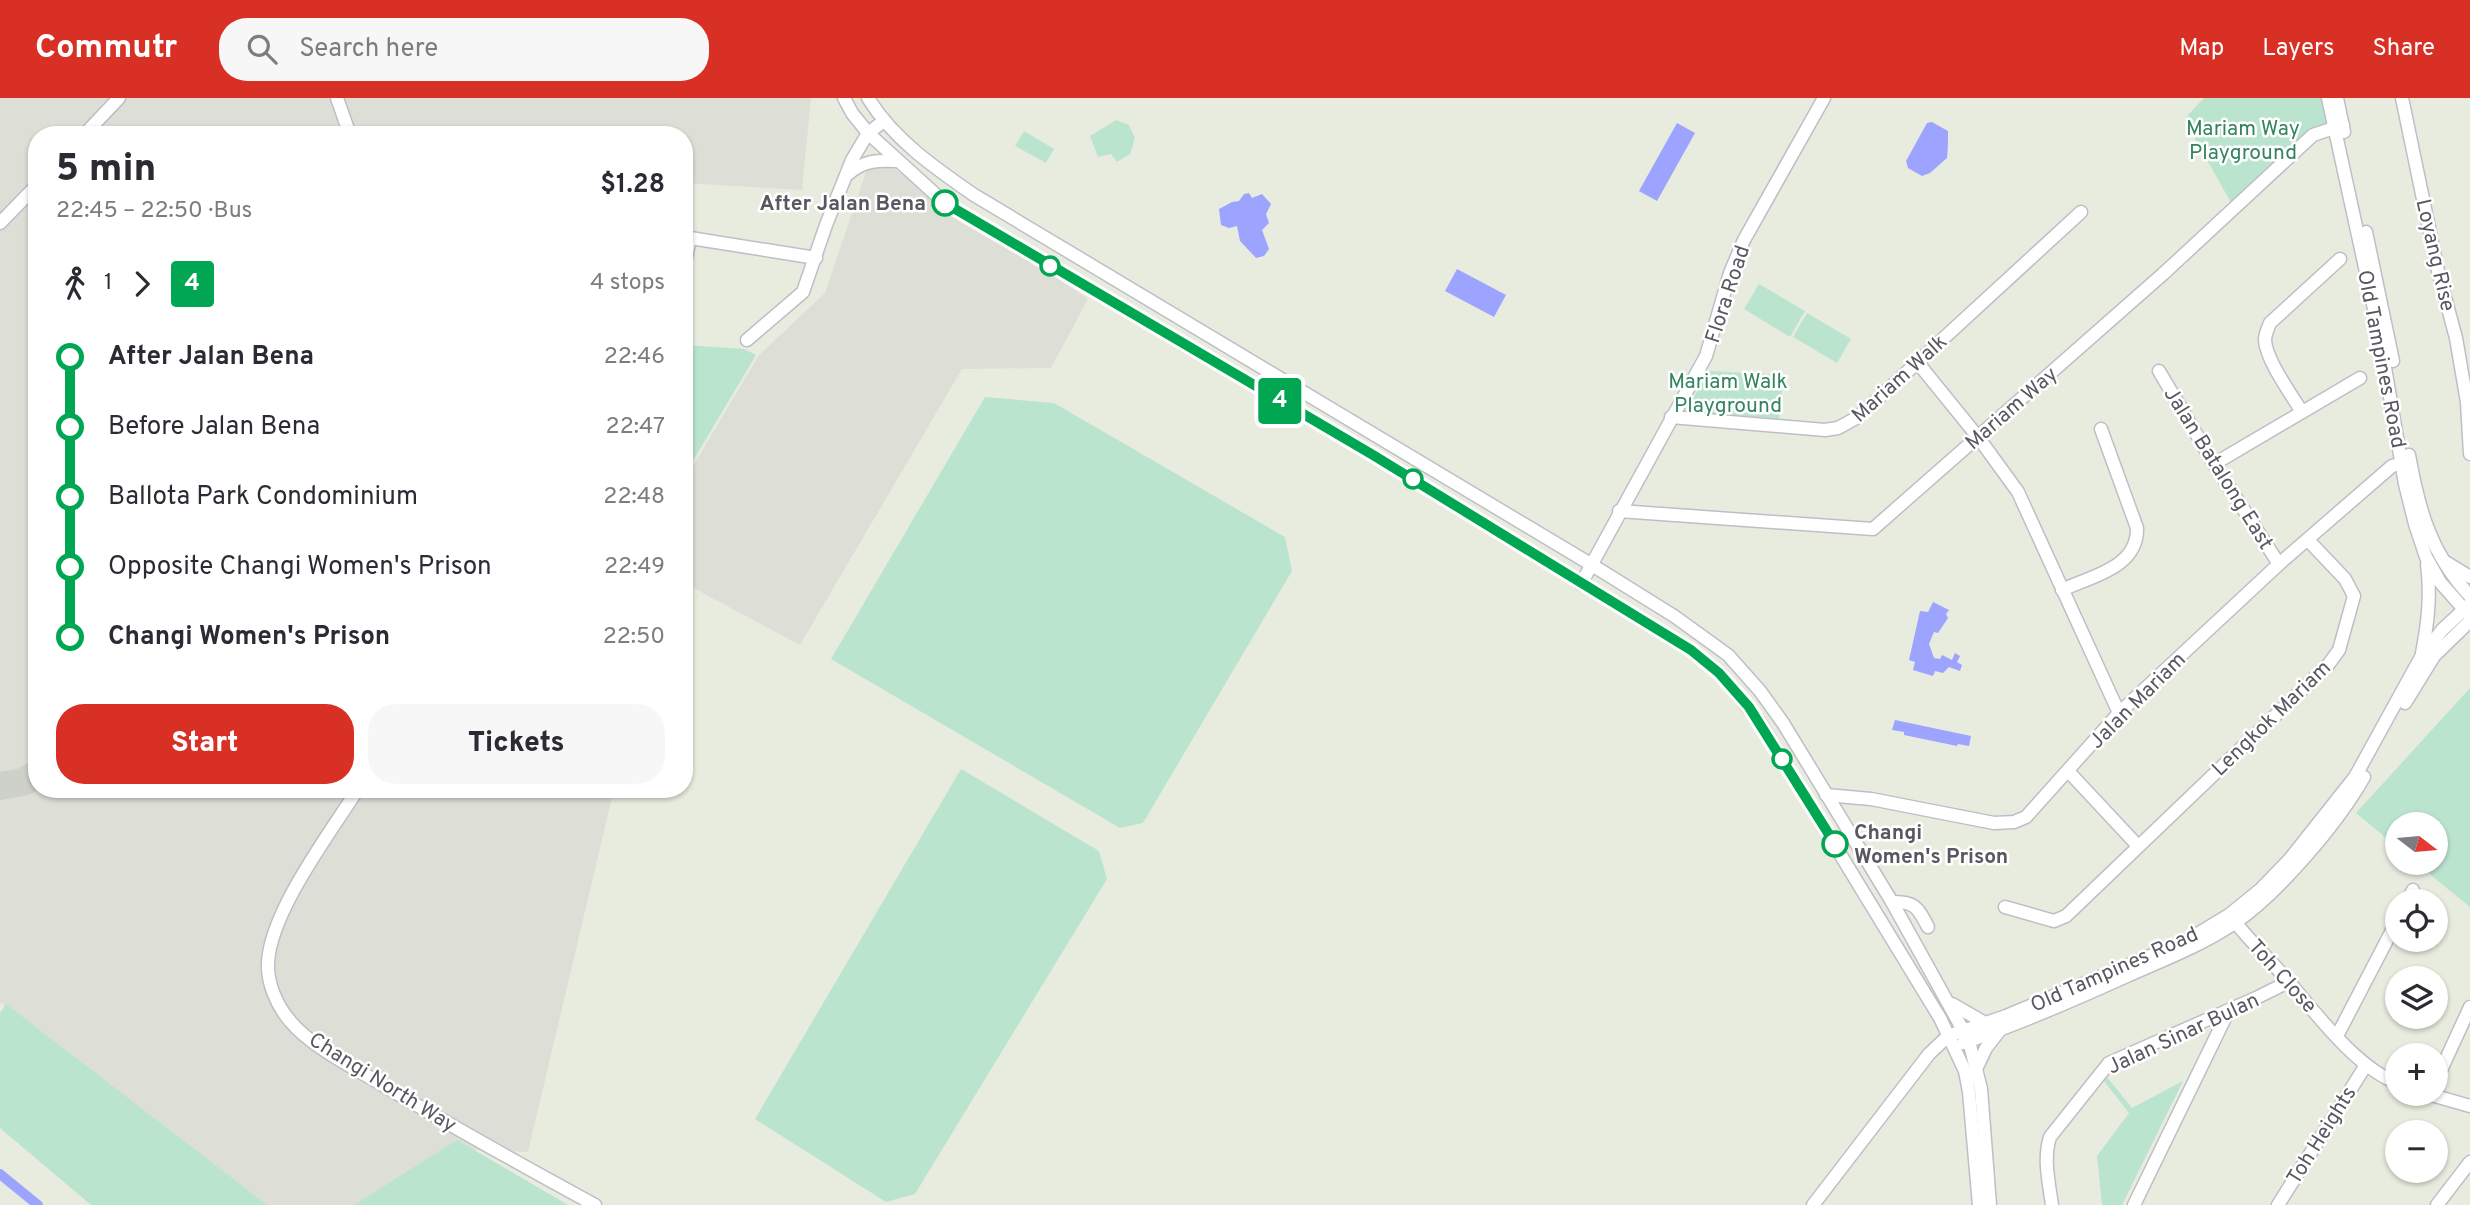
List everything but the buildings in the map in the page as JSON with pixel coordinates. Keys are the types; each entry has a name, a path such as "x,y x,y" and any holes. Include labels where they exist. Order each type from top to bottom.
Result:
{"street":[{"path":"92,126 118,98"},
{"path":"337,98 347,126"},
{"path":"844,98 868,133 945,203 1385,462 1691,650 1719,673 1759,721 1809,800 1924,989 1965,1071 1979,1205"},
{"path":"867,98 884,121 934,166 974,195 1592,565 1674,616 1728,655 1760,691 1783,723 1892,902 1967,1035 1977,1067 1986,1136 1990,1205"},
{"name":"Flora Road","path":"1671,417 1706,356 1730,273 1744,240 1824,98"},
{"name":"Old Tampines Road","path":"2328,98 2338,126 2406,461 2415,524 2426,557 2440,582 2468,613"},
{"name":"Old Tampines Road","path":"2337,98 2338,126"},
{"name":"Loyang Rise","path":"2402,98 2438,271 2456,338 2468,401 2470,454"},
{"path":"747,340 803,292 826,225 860,145 868,133 884,121"},
{"name":"Mariam Way","path":"1619,511 1873,529 2163,274 2314,134 2338,126"},
{"path":"846,176 855,168 874,161 897,161"},
{"path":"0,223 28,194"},
{"name":"Mariam Walk","path":"1671,417 1825,430 1839,428 1853,421 1918,363 2081,212"},
{"path":"693,239 816,258"},
{"path":"2302,412 2266,347 2265,333 2270,323 2340,259"},
{"path":"1233,374 1234,349"},
{"path":"1918,363 2018,492 2119,713"},
{"name":"Jalan Batalong East","path":"2159,371 2214,464 2279,564"},
{"path":"2214,464 2360,378"},
{"path":"1581,584 1671,417"},
{"path":"2062,590 2113,568 2135,547 2137,528 2101,429"},
{"name":"Old Tampines Road","path":"2406,461 2422,517 2441,559 2452,577 2470,596"},
{"name":"Jalan Mariam","path":"1826,795 1871,799 1994,823 2014,822 2026,817 2119,713 2279,564 2392,466 2406,461"},
{"name":"Lengkok Mariam","path":"2005,907 2054,921 2060,920 2328,665 2339,650 2354,596 2346,579 2308,540"},
{"path":"2421,657 2429,614 2430,588 2426,557"},
{"path":"2441,559 2470,577"},
{"name":"Old Tampines Road","path":"1967,1035 1985,1023 2186,941 2232,919 2289,860 2355,777 2421,657 2442,630 2468,613"},
{"name":"Old Tampines Road","path":"1950,1041 2002,1027 2086,994 2190,948 2267,896 2296,867 2361,783 2423,672 2468,613"},
{"path":"2067,771 2138,846"},
{"name":"Changi North Way","path":"352,798 297,883 273,934 268,963 276,999 290,1022 329,1054 595,1205"},
{"path":"1892,902 1911,903 1919,909 1928,927"},
{"name":"Toh Close","path":"2232,919 2337,1036 2365,1065 2385,1078"},
{"name":"Toh Close","path":"2337,1036 2385,944"},
{"name":"Jalan Sinar Bulan","path":"2052,1205 2047,1147 2050,1137 2109,1063 2288,982"},
{"path":"1949,1002 1985,1023"},
{"path":"2448,1055 2470,1007"},
{"path":"2134,1205 2229,1010"},
{"path":"1977,1067 1986,1048 2002,1027"},
{"path":"1813,1205 1936,1048 1950,1041"},
{"name":"Toh Heights","path":"2277,1205 2365,1065"},
{"path":"2448,1100 2470,1106"},
{"path":"2437,1205 2470,1163"}],"shaded area":[{"path":"0,98 811,98 802,190 693,184 693,126 28,126 28,798 612,798 528,1152 458,1149 368,1205 254,1205 0,1002"},
{"path":"872,154 1088,299 1051,368 962,369 800,645 693,588 693,466 759,355 825,293"}],"green space":[{"name":"Mariam Way Playground","path":"2204,98 2322,98 2329,127 2233,206 2186,123 2188,115"},
{"path":"1116,120 1129,125 1135,138 1130,154 1117,162 1111,154 1098,157 1090,136"},
{"path":"1024,131 1054,149 1046,163 1015,146"},
{"path":"1759,284 1805,311 1790,337 1744,309"},
{"path":"1807,313 1851,339 1837,363 1793,337"},
{"path":"693,346 744,349 756,355 693,461"},
{"name":"Mariam Walk Playground","path":"1710,371 1784,375 1779,419 1699,412 1693,406 1693,398"},
{"path":"985,397 1054,403 1285,537 1292,571 1143,823 1120,828 831,659"},
{"path":"2470,688 2470,907 2431,875 2448,875 2448,812 2385,812 2385,837 2356,813"},
{"path":"961,769 1099,851 1107,879 915,1194 886,1202 755,1119"},
{"path":"6,1004 267,1205 91,1205 0,1128 0,1013"},
{"path":"2107,1077 2132,1108 2183,1081 2122,1205 2102,1205 2097,1156 2129,1113 2104,1081"},
{"path":"457,1140 568,1205 354,1205"}],"water":[{"path":"1932,122 1948,131 1947,158 1930,173 1922,176 1908,168 1906,161 1927,123"},
{"path":"1677,123 1695,133 1657,201 1639,191"},
{"path":"1249,193 1252,198 1262,194 1271,204 1266,214 1269,223 1262,230 1269,249 1264,256 1256,258 1240,241 1237,226 1229,228 1221,225 1219,209 1239,201 1244,194"},
{"path":"1457,269 1506,295 1494,317 1445,291"},
{"path":"1933,602 1949,610 1946,614 1948,618 1938,633 1934,632 1929,644 1934,658 1940,659 1942,655 1952,660 1955,653 1960,656 1957,662 1962,665 1960,671 1949,667 1943,673 1935,671 1933,676 1913,670 1915,662 1909,660 1920,611 1928,612"},
{"path":"1895,720 1971,736 1969,746 1904,735 1904,732 1892,730"}],"waterway":[{"path":"0,1174 38,1205"}],"taxiway":[{"path":"0,786 28,779"}],"bus line":[{"name":"4","path":"945,203 1373,455 1691,650 1719,673 1749,707 1835,844"}],"place":[{"name":"After Jalan Bena","path":"945,203"},
{"name":"Changi Women's Prison","path":"1835,844"}]}
